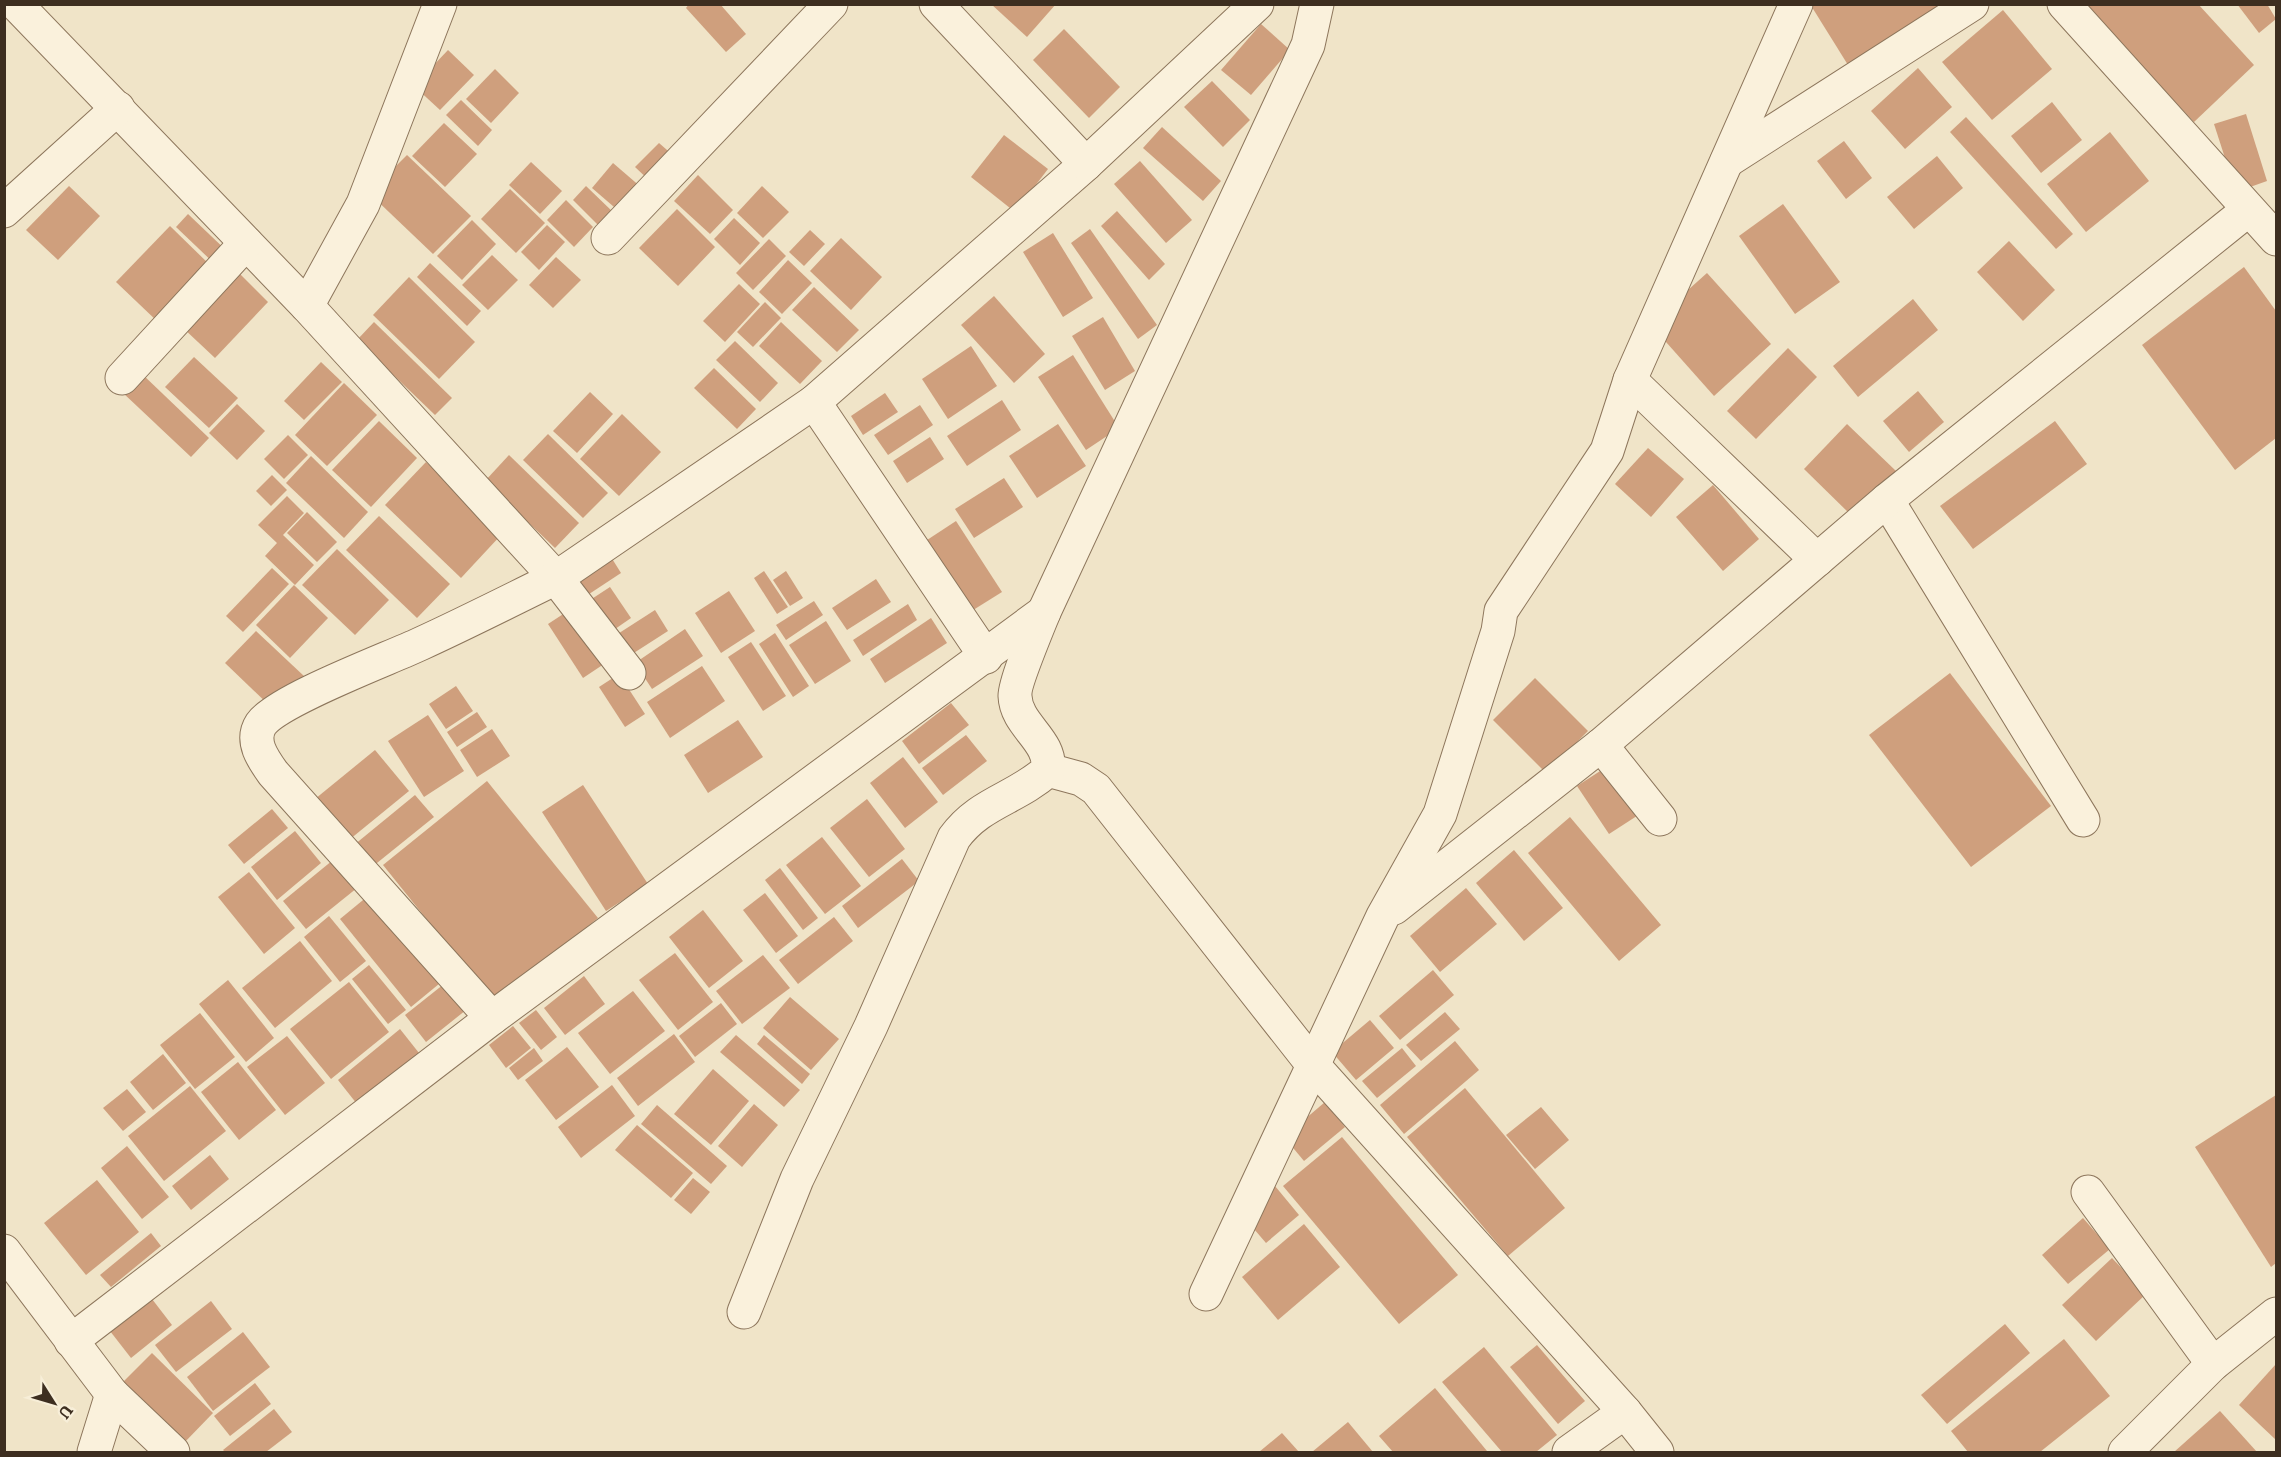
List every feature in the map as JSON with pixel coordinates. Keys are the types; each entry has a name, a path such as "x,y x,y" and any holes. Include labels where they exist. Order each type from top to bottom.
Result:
{"street":[{"path":"16,4 307,306 556,578 629,674"},
{"path":"307,306 363,204 440,4"},
{"path":"608,238 831,4"},
{"path":"936,4 1086,164"},
{"path":"492,1018 273,773 262,759 256,739 261,725 291,702 421,644 556,578 814,402 1086,164 1257,4"},
{"path":"744,1312 797,1179 871,1026 954,838 973,814 1031,786 1048,770 1050,760 1044,747 1020,717 1014,694 1044,612 1308,45 1317,4"},
{"path":"1206,1294 1383,916 1440,814 1498,631 1501,611 1607,451 1630,380 1796,4"},
{"path":"1727,161 1972,4"},
{"path":"2064,4 2248,210 2277,239"},
{"path":"4,211 118,108"},
{"path":"1383,916 1601,745 1887,500 2248,210"},
{"path":"122,378 246,243"},
{"path":"1630,380 1817,560"},
{"path":"814,402 986,657"},
{"path":"1887,500 2083,820"},
{"path":"71,1341 492,1018 986,657 1044,612"},
{"path":"1601,745 1660,819"},
{"path":"1048,770 1081,779 1096,789 1313,1065 1624,1412 1657,1452"},
{"path":"2088,1192 2213,1364"},
{"path":"6,1255 112,1394 173,1452"},
{"path":"2125,1452 2213,1364 2277,1314"},
{"path":"94,1452 112,1394"},
{"path":"1569,1452 1624,1412"}],"building":[{"path":"689,4 720,4 746,34 726,52 686,8"},
{"path":"991,4 1056,4 1027,37"},
{"path":"1810,4 1943,4 1848,65"},
{"path":"2083,4 2198,4 2254,65 2194,122"},
{"path":"2237,4 2267,4 2276,19 2259,33"},
{"path":"2003,10 2052,69 1992,120 1942,62"},
{"path":"1261,24 1290,50 1251,95 1221,70"},
{"path":"1064,29 1120,87 1089,118 1033,60"},
{"path":"448,50 474,75 440,110 414,86"},
{"path":"1918,68 1952,107 1905,149 1871,111"},
{"path":"495,69 519,93 491,123 466,99"},
{"path":"1212,81 1250,120 1223,147 1184,107"},
{"path":"461,100 492,130 478,146 446,115"},
{"path":"2052,102 2082,140 2041,173 2011,136"},
{"path":"2246,114 2267,181 2236,192 2214,124"},
{"path":"1966,117 2073,234 2056,249 1950,132"},
{"path":"444,123 477,154 445,187 412,156"},
{"path":"1162,127 1221,181 1203,201 1143,148"},
{"path":"2110,132 2149,181 2086,232 2047,184"},
{"path":"1004,135 1048,169 1015,212 971,177"},
{"path":"1844,141 1872,178 1846,199 1817,161"},
{"path":"659,143 675,157 651,182 635,167"},
{"path":"407,155 471,216 433,254 369,193"},
{"path":"1937,156 1963,188 1914,229 1887,197"},
{"path":"1140,161 1192,220 1166,243 1114,184"},
{"path":"531,162 562,191 540,214 509,185"},
{"path":"613,163 642,188 621,213 592,188"},
{"path":"698,175 733,210 710,234 674,201"},
{"path":"69,186 100,216 58,260 26,230"},
{"path":"586,186 615,214 601,228 573,200"},
{"path":"762,186 789,212 763,238 737,213"},
{"path":"510,189 545,223 516,253 481,219"},
{"path":"566,200 593,227 574,247 547,220"},
{"path":"1783,204 1840,282 1795,314 1739,236"},
{"path":"677,209 715,247 678,286 639,248"},
{"path":"1117,211 1165,264 1149,280 1101,226"},
{"path":"188,214 231,255 219,268 176,227"},
{"path":"734,218 760,243 740,265 714,239"},
{"path":"472,220 496,244 462,280 437,256"},
{"path":"547,225 565,242 539,270 521,252"},
{"path":"170,226 212,267 159,323 116,282"},
{"path":"1090,229 1157,325 1138,339 1071,243"},
{"path":"810,230 825,244 804,266 789,252"},
{"path":"1053,233 1093,298 1063,317 1023,252"},
{"path":"841,238 882,277 851,310 810,271"},
{"path":"769,239 786,256 753,290 736,273"},
{"path":"2009,241 2055,290 2023,321 1977,272"},
{"path":"492,255 518,280 488,310 462,285"},
{"path":"556,257 581,280 553,308 529,285"},
{"path":"788,260 812,283 782,314 759,292"},
{"path":"430,263 481,311 467,326 417,277"},
{"path":"2244,267 2276,311 2276,438 2235,470 2142,345"},
{"path":"236,270 268,302 215,358 182,327"},
{"path":"1707,273 1771,344 1714,396 1650,324"},
{"path":"409,277 475,342 439,379 373,315"},
{"path":"739,284 760,304 725,342 703,321"},
{"path":"814,287 859,330 837,352 792,310"},
{"path":"994,296 1045,354 1014,383 961,325"},
{"path":"1913,299 1938,330 1858,397 1833,366"},
{"path":"765,302 781,318 753,347 737,332"},
{"path":"1103,317 1135,371 1105,390 1072,336"},
{"path":"374,322 452,398 435,415 357,340"},
{"path":"781,322 822,361 800,384 759,346"},
{"path":"735,341 778,383 760,402 716,360"},
{"path":"971,346 997,386 948,419 922,379"},
{"path":"1788,348 1817,377 1756,439 1727,411"},
{"path":"1073,355 1119,428 1086,450 1038,377"},
{"path":"194,357 238,398 209,428 165,387"},
{"path":"321,362 342,382 304,420 284,401"},
{"path":"714,368 756,409 737,429 694,388"},
{"path":"141,373 209,438 191,457 122,392"},
{"path":"344,383 377,415 327,466 295,435"},
{"path":"1918,391 1944,422 1909,452 1883,421"},
{"path":"590,392 613,414 577,453 553,431"},
{"path":"885,393 898,412 863,435 851,416"},
{"path":"1002,400 1021,430 967,466 947,436"},
{"path":"237,404 265,431 237,460 209,433"},
{"path":"920,405 933,425 888,455 874,435"},
{"path":"622,414 661,452 619,496 580,459"},
{"path":"379,421 417,458 371,507 332,470"},
{"path":"2055,421 2087,464 1973,549 1940,506"},
{"path":"1058,424 1086,466 1037,498 1009,456"},
{"path":"1847,424 1896,471 1852,516 1804,469"},
{"path":"548,434 608,493 583,518 523,460"},
{"path":"288,435 308,455 284,479 264,459"},
{"path":"930,437 944,459 907,483 893,461"},
{"path":"1648,448 1684,479 1651,517 1615,484"},
{"path":"509,455 579,523 555,548 485,481"},
{"path":"311,456 368,512 344,538 286,483"},
{"path":"426,462 501,535 461,578 385,505"},
{"path":"272,475 287,490 271,506 256,491"},
{"path":"1004,478 1023,507 974,538 955,509"},
{"path":"1713,485 1759,539 1723,571 1676,517"},
{"path":"287,496 304,513 283,535 314,565 295,585 265,556 277,543 258,525"},
{"path":"307,512 337,542 317,562 287,533"},
{"path":"379,516 450,584 417,618 346,550"},
{"path":"956,521 1002,592 970,612 924,542"},
{"path":"337,549 389,600 355,635 302,585"},
{"path":"611,557 621,573 577,602 567,586"},
{"path":"272,568 289,584 243,632 226,616"},
{"path":"764,571 788,607 777,614 754,578"},
{"path":"786,571 803,598 790,606 773,580"},
{"path":"876,579 891,602 847,630 832,608"},
{"path":"294,585 328,618 290,658 256,625"},
{"path":"610,587 631,618 605,636 584,604"},
{"path":"729,591 755,631 721,653 695,613"},
{"path":"814,601 823,615 786,640 776,625"},
{"path":"908,604 917,620 863,656 853,640"},
{"path":"574,607 610,660 583,678 548,624"},
{"path":"655,610 668,631 626,658 613,637"},
{"path":"931,618 947,643 885,683 870,659"},
{"path":"826,621 851,661 815,684 789,645"},
{"path":"685,629 703,656 652,689 635,663"},
{"path":"256,631 305,677 274,710 225,663"},
{"path":"775,633 809,686 793,697 759,644"},
{"path":"751,642 786,696 763,711 728,657"},
{"path":"702,666 725,701 670,738 647,702"},
{"path":"1950,673 2051,806 1971,867 1869,735"},
{"path":"619,674 645,714 625,727 599,687"},
{"path":"1535,678 1588,731 1546,773 1493,720"},
{"path":"456,686 473,711 446,729 429,704"},
{"path":"951,703 969,725 919,764 902,741"},
{"path":"477,712 487,727 457,747 447,732"},
{"path":"428,715 464,771 424,797 388,741"},
{"path":"738,720 763,757 708,793 684,755"},
{"path":"492,729 510,756 477,777 460,750"},
{"path":"966,735 987,761 943,795 922,768"},
{"path":"375,750 409,791 349,840 315,799"},
{"path":"903,757 938,802 905,828 870,783"},
{"path":"1611,764 1643,812 1609,834 1577,786"},
{"path":"487,781 598,918 494,1003 383,865"},
{"path":"583,785 648,884 606,911 542,812"},
{"path":"415,795 434,817 372,867 354,845"},
{"path":"867,799 905,849 869,877 830,828"},
{"path":"272,809 288,828 244,864 228,845"},
{"path":"1570,817 1661,925 1619,961 1528,853"},
{"path":"295,831 321,863 277,900 251,867"},
{"path":"822,837 861,886 825,914 786,865"},
{"path":"1514,850 1563,908 1524,941 1476,883"},
{"path":"902,859 919,881 858,928 842,906"},
{"path":"333,860 357,888 306,929 283,901"},
{"path":"780,868 818,918 803,930 765,880"},
{"path":"249,872 295,928 264,954 218,897"},
{"path":"1466,888 1497,924 1440,972 1410,936"},
{"path":"374,891 445,979 411,1007 340,919"},
{"path":"765,893 798,936 776,953 743,910"},
{"path":"703,910 743,961 709,988 669,937"},
{"path":"329,916 366,961 340,982 304,937"},
{"path":"834,917 853,941 798,984 779,960"},
{"path":"300,941 332,981 275,1028 242,988"},
{"path":"675,953 713,1002 678,1030 639,980"},
{"path":"763,955 790,988 742,1024 716,991"},
{"path":"369,965 406,1010 388,1024 352,979"},
{"path":"1433,970 1454,995 1400,1040 1379,1016"},
{"path":"584,976 605,1004 565,1035 544,1008"},
{"path":"228,980 274,1038 246,1062 199,1004"},
{"path":"349,982 389,1032 331,1079 290,1029"},
{"path":"444,984 466,1010 426,1042 405,1015"},
{"path":"633,991 665,1031 610,1074 578,1033"},
{"path":"790,997 839,1039 811,1070 763,1028"},
{"path":"721,1003 737,1024 695,1057 679,1036"},
{"path":"536,1010 557,1037 541,1050 519,1023"},
{"path":"1445,1012 1460,1029 1421,1061 1406,1045"},
{"path":"200,1013 235,1057 195,1089 160,1045"},
{"path":"1370,1020 1394,1048 1356,1080 1332,1052"},
{"path":"513,1026 531,1048 506,1068 489,1045"},
{"path":"400,1029 419,1053 357,1104 338,1080"},
{"path":"674,1034 695,1062 638,1106 617,1078"},
{"path":"736,1035 800,1090 784,1107 720,1052"},
{"path":"764,1035 810,1074 802,1084 757,1044"},
{"path":"287,1036 325,1083 285,1115 247,1067"},
{"path":"1455,1041 1479,1070 1404,1134 1380,1105"},
{"path":"567,1047 599,1087 556,1120 525,1080"},
{"path":"534,1048 543,1061 518,1080 509,1068"},
{"path":"1402,1048 1416,1066 1377,1098 1362,1081"},
{"path":"163,1054 186,1083 153,1110 130,1082"},
{"path":"238,1062 276,1110 239,1140 201,1092"},
{"path":"713,1069 749,1101 711,1145 674,1114"},
{"path":"612,1085 635,1116 581,1158 558,1127"},
{"path":"190,1086 226,1131 164,1181 128,1136"},
{"path":"1465,1088 1565,1208 1508,1256 1407,1137"},
{"path":"127,1089 146,1112 123,1131 103,1108"},
{"path":"2276,1095 2276,1263 2271,1267 2195,1147"},
{"path":"1325,1102 1345,1127 1304,1161 1284,1137"},
{"path":"754,1104 778,1125 742,1167 718,1146"},
{"path":"657,1105 727,1166 711,1184 641,1124"},
{"path":"1541,1107 1569,1140 1535,1169 1506,1135"},
{"path":"637,1125 693,1173 671,1198 615,1150"},
{"path":"1342,1137 1458,1275 1399,1324 1283,1186"},
{"path":"127,1146 169,1197 142,1219 101,1168"},
{"path":"210,1155 229,1179 191,1210 172,1186"},
{"path":"693,1178 710,1192 691,1214 674,1200"},
{"path":"97,1180 139,1232 86,1275 44,1223"},
{"path":"1275,1186 1299,1215 1266,1243 1242,1215"},
{"path":"2083,1218 2110,1249 2068,1284 2042,1255"},
{"path":"1304,1224 1340,1267 1278,1320 1242,1277"},
{"path":"151,1233 161,1246 111,1287 100,1275"},
{"path":"2112,1258 2146,1294 2096,1341 2062,1305"},
{"path":"152,1299 172,1325 131,1358 110,1331"},
{"path":"211,1301 232,1329 176,1372 155,1345"},
{"path":"2005,1324 2030,1353 1947,1424 1921,1395"},
{"path":"243,1332 270,1367 213,1411 187,1377"},
{"path":"2064,1339 2110,1396 2040,1452 1968,1452 1951,1431"},
{"path":"1537,1345 1585,1401 1558,1424 1510,1367"},
{"path":"1484,1347 1557,1435 1536,1452 1502,1452 1442,1382"},
{"path":"152,1353 213,1413 183,1444 121,1384"},
{"path":"2276,1364 2276,1440 2239,1405"},
{"path":"255,1383 271,1404 230,1436 214,1416"},
{"path":"1435,1388 1486,1452 1393,1452 1379,1436"},
{"path":"274,1409 292,1432 266,1452 225,1452 223,1450"},
{"path":"2220,1411 2257,1452 2174,1452"},
{"path":"1348,1422 1373,1452 1312,1452"},
{"path":"1282,1433 1299,1452 1259,1452"}]}
